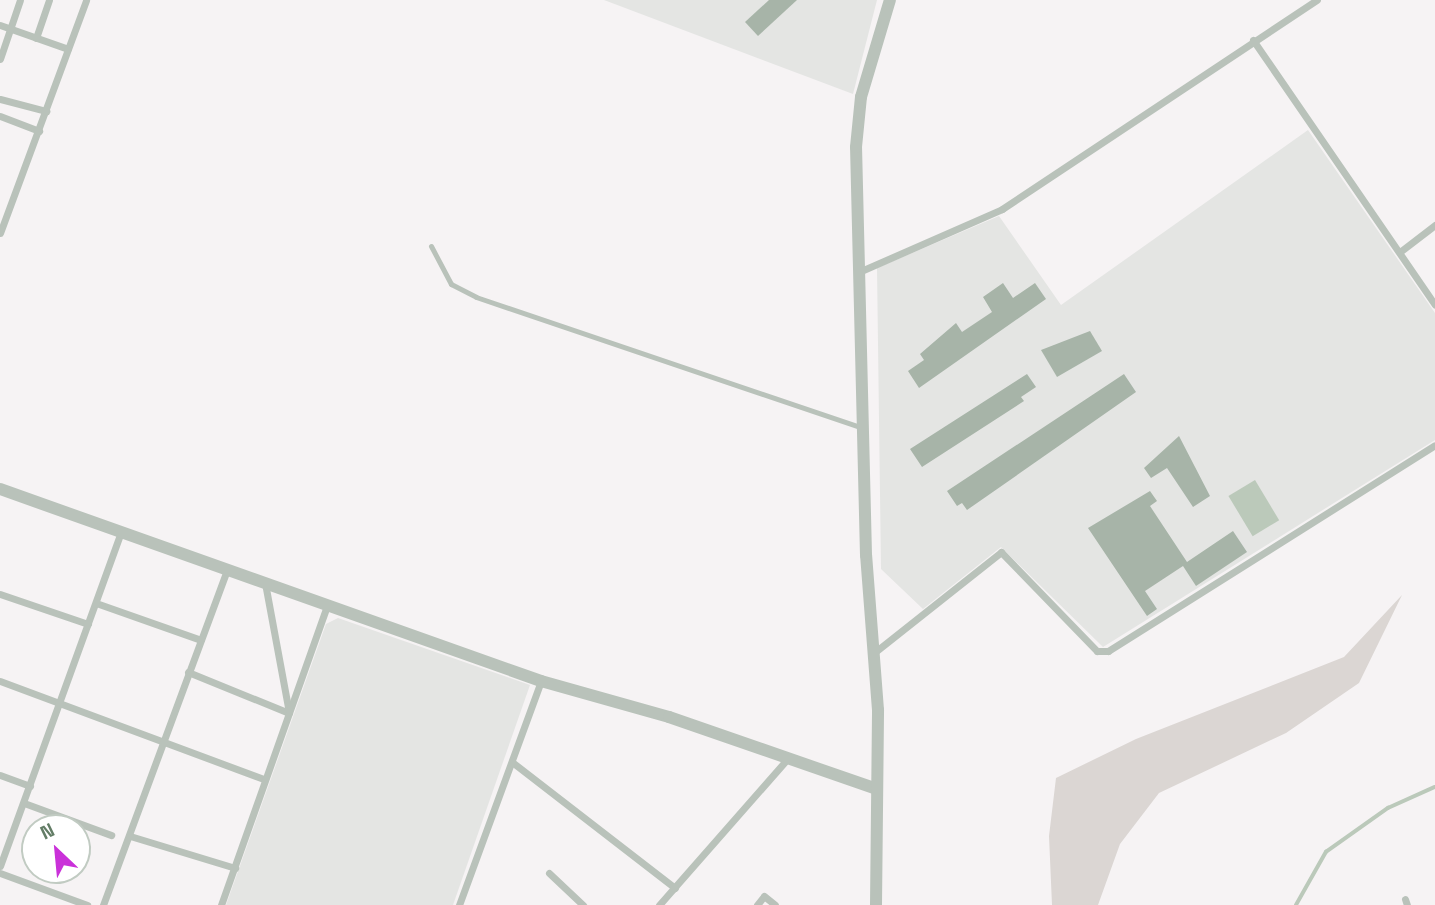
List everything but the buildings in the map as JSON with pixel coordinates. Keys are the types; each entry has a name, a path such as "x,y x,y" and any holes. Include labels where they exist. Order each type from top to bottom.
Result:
{"street":[{"path":"0,59 20,0"},
{"path":"36,38 49,0"},
{"path":"0,233 86,0"},
{"path":"876,905 874,652 863,428 858,123 890,0"},
{"path":"861,271 1002,209 1317,0"},
{"path":"0,25 68,49"},
{"path":"1253,40 1401,251 1435,305"},
{"path":"0,99 46,111"},
{"path":"0,116 39,131"},
{"path":"1401,251 1435,225"},
{"path":"874,652 1001,552 1097,651 1108,651 1435,445"},
{"path":"0,489 541,681 789,757 877,789"},
{"path":"0,866 121,532"},
{"path":"103,905 227,569"},
{"path":"265,583 289,713"},
{"path":"0,594 88,624"},
{"path":"96,603 201,640"},
{"path":"220,905 327,605"},
{"path":"188,672 289,713"},
{"path":"0,681 264,779"},
{"path":"459,905 541,681"},
{"path":"659,905 789,757"},
{"path":"512,762 675,888"},
{"path":"0,775 30,786"},
{"path":"24,803 111,835"},
{"path":"130,836 235,868"},
{"path":"0,873 87,905"},
{"path":"549,873 583,905"},
{"path":"757,905 764,896 775,905"}],"lane":[{"path":"431,246 451,284 476,297 863,428"}],"shaded area":[{"path":"604,0 877,0 853,94"},
{"path":"1308,130 1435,313 1435,440 1103,647 1001,547 923,609 881,569 877,268 999,216 1061,305"},
{"path":"1255,480 1279,520 1253,536 1228,496"},
{"path":"1402,595 1359,683 1286,733 1159,793 1120,844 1098,905 1052,905 1049,836 1056,778 1136,739 1344,657"},
{"path":"338,618 530,685 453,905 226,905 326,624"}],"waterway":[{"path":"1296,905 1326,852 1388,808 1435,787"}]}
